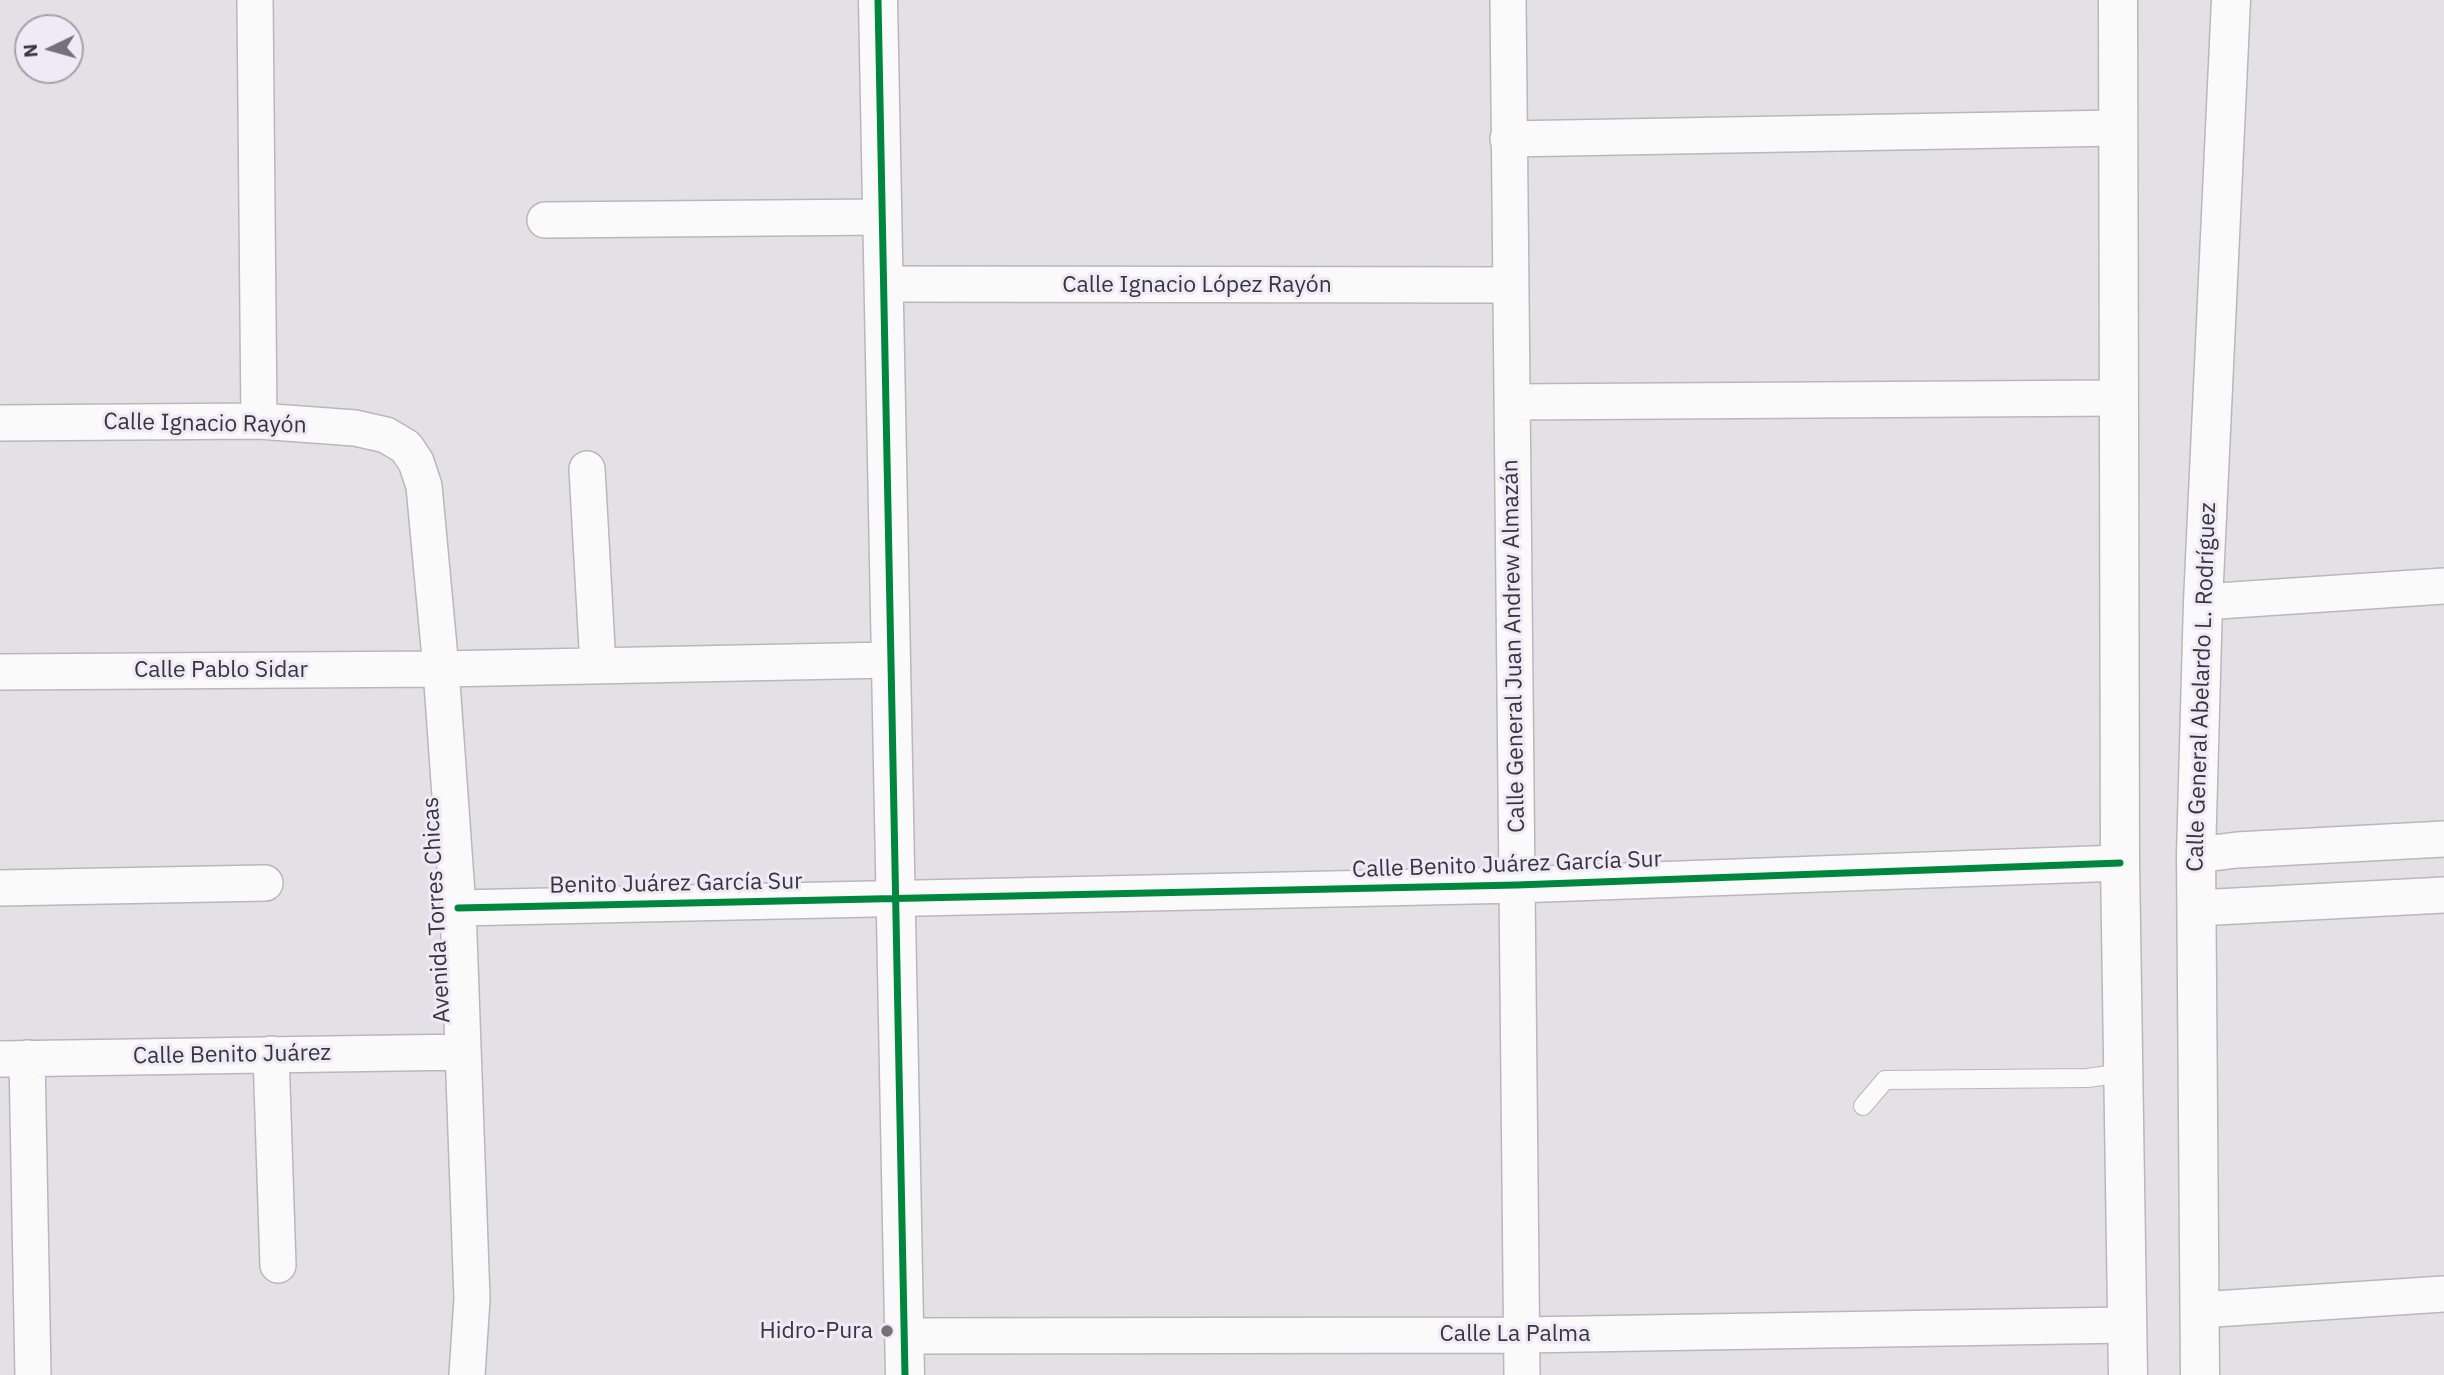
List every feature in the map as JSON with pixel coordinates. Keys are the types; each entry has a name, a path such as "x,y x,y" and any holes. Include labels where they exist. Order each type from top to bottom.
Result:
{"main road":[{"path":"878,0 905,1375"},
{"path":"2118,0 2120,863 2126,1325 2129,1375"},
{"name":"Calle General Abelardo L. Rodríguez","path":"2200,1375 2196,855 2203,602 2231,0"}],"street":[{"path":"256,0 259,421"},
{"name":"Calle General Juan Andrew Almazán","path":"1508,0 1522,1375"},
{"path":"1508,139 2117,128"},
{"path":"545,220 882,217"},
{"name":"Calle Ignacio López Rayón","path":"883,284 1510,285"},
{"path":"1512,402 2118,398"},
{"name":"Calle Ignacio Rayón","path":"0,423 259,421 355,428 386,435 406,447"},
{"name":"Avenida Torres Chicas","path":"406,447 416,462 424,486 441,669 458,908 472,1299 467,1375"},
{"path":"587,469 598,666"},
{"path":"2203,602 2444,586"},
{"name":"Calle Pablo Sidar","path":"0,672 441,669 890,660"},
{"path":"2196,855 2237,850 2444,839"},
{"name":"Calle Benito Juárez García Sur","path":"895,898 1517,885 2120,863"},
{"path":"0,888 265,883"},
{"path":"2197,908 2444,895"},
{"name":"Benito Juárez García Sur","path":"458,908 895,898"},
{"name":"Calle Benito Juárez","path":"13,1059 463,1052"},
{"path":"271,1054 278,1265"},
{"path":"13,1059 33,1375"},
{"path":"2199,1310 2444,1294"},
{"name":"Calle La Palma","path":"905,1336 1522,1335 2126,1325"}],"lane":[{"path":"1863,1106 1885,1080 2087,1078 2124,1073"}],"cycle path":[{"path":"878,0 905,1375"},
{"path":"458,908 1517,885 2120,863"}],"place":[{"name":"Hidro-Pura","path":"887,1331"}]}
